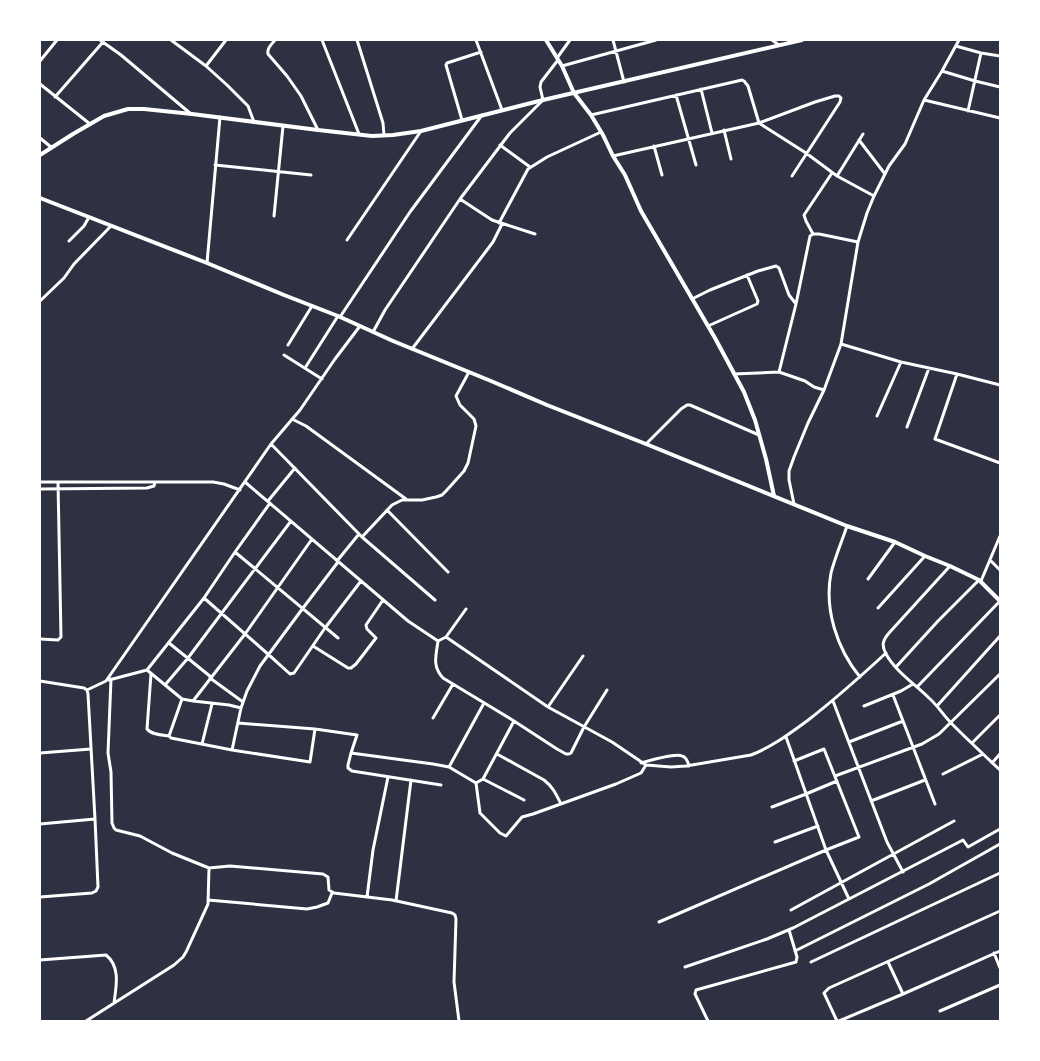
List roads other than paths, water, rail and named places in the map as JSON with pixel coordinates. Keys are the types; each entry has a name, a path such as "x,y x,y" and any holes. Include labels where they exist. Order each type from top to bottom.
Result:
{"main road":[{"path":"546,40 562,66 574,93 601,132 625,175 641,211 744,392 755,420 774,496"},
{"path":"40,155 104,116 128,109 220,117 372,136 422,131 542,100 802,40"},
{"path":"40,198 339,316 412,349 547,405 848,526 895,542 980,581 1000,601"}],"street":[{"path":"40,61 57,40"},
{"path":"171,40 177,42 227,85 248,106 254,122"},
{"path":"206,66 226,40"},
{"path":"275,40 269,48 268,54 301,96 318,130"},
{"path":"322,40 359,134"},
{"path":"357,40 383,123 384,135"},
{"path":"476,40 502,110"},
{"path":"373,332 384,310 460,199 500,145 542,100 541,82 570,40"},
{"path":"613,40 624,82"},
{"path":"562,66 642,42 656,40"},
{"path":"772,40 778,45"},
{"path":"794,504 789,471 808,423 824,390 841,344 858,242 874,196 889,166 905,144 924,100 958,40"},
{"path":"55,96 102,41 192,114"},
{"path":"956,46 1000,56"},
{"path":"462,120 446,63 481,52"},
{"path":"968,111 981,52"},
{"path":"942,71 1000,87"},
{"path":"591,115 742,80 748,86 759,122 806,153 832,173 874,196"},
{"path":"40,84 91,124"},
{"path":"701,89 712,133"},
{"path":"676,95 696,165"},
{"path":"613,156 759,122 839,96 841,98 840,102 792,176"},
{"path":"924,100 1000,118"},
{"path":"305,368 410,212 482,115"},
{"path":"207,263 220,117"},
{"path":"274,216 283,126"},
{"path":"724,130 731,159"},
{"path":"346,240 422,131"},
{"path":"412,349 493,242 500,223 524,175 530,167 601,132"},
{"path":"837,176 863,134"},
{"path":"40,138 51,147"},
{"path":"859,140 885,174"},
{"path":"500,145 530,167"},
{"path":"654,146 662,175"},
{"path":"215,165 311,175"},
{"path":"813,234 804,215 832,173"},
{"path":"460,199 492,220 535,234"},
{"path":"69,241 84,226 89,217"},
{"path":"40,301 64,278 74,264 111,226"},
{"path":"813,234 858,242"},
{"path":"779,372 810,236 813,234"},
{"path":"692,299 747,275 776,266 779,268 788,295 796,304"},
{"path":"708,326 757,304 758,300 747,275"},
{"path":"288,345 312,306"},
{"path":"106,681 271,444 300,410 360,326"},
{"path":"841,344 901,362 1000,385"},
{"path":"284,355 322,379"},
{"path":"877,416 901,362"},
{"path":"907,427 929,368"},
{"path":"232,750 246,691 260,666 338,561 360,535 392,505 402,500 422,500 442,495 468,463 476,423 460,405 456,396 469,372"},
{"path":"734,374 779,372 824,390"},
{"path":"958,374 935,439 1000,463"},
{"path":"646,444 681,409 690,405 759,435"},
{"path":"292,419 306,426 406,500"},
{"path":"271,444 360,535 435,600"},
{"path":"40,681 87,690 106,681 147,670 204,598 269,502 295,468"},
{"path":"40,482 213,482 240,490"},
{"path":"40,638 58,640 60,637 58,482"},
{"path":"40,489 147,488 154,486 156,482"},
{"path":"245,482 408,621 438,641"},
{"path":"387,510 448,572"},
{"path":"165,685 188,658 291,521"},
{"path":"848,526 832,572 829,597 832,622 838,639 850,664 860,677"},
{"path":"896,667 938,621 980,581 1000,536"},
{"path":"193,701 312,539"},
{"path":"868,580 895,542"},
{"path":"234,552 338,638"},
{"path":"878,608 925,556"},
{"path":"990,560 1000,570"},
{"path":"950,566 884,638 882,644 896,667 918,686 951,723 1000,770"},
{"path":"204,598 292,674 361,581"},
{"path":"313,646 348,668 353,666 376,638 366,626 383,600"},
{"path":"918,686 1000,601"},
{"path":"438,641 446,638 466,609"},
{"path":"937,706 1000,636"},
{"path":"446,638 548,707 612,742 646,766 671,767 689,766 751,755 775,744 833,701 886,653"},
{"path":"438,641 435,665 436,670 443,678 566,754 569,754 575,746 584,727 607,690"},
{"path":"169,643 243,702"},
{"path":"548,707 583,656"},
{"path":"147,670 182,699 241,708"},
{"path":"151,674 147,729 154,733 232,750 310,762 315,729"},
{"path":"835,776 922,744 939,734 1000,674"},
{"path":"111,680 108,753 111,772 113,826 116,830 140,836 172,853 210,868 230,866 323,874 328,877 329,890 332,893"},
{"path":"433,718 453,684"},
{"path":"864,706 893,695 914,684"},
{"path":"40,897 92,893 98,887 96,819 87,690"},
{"path":"893,695 935,804"},
{"path":"169,736 182,699"},
{"path":"833,701 887,842 903,872"},
{"path":"448,767 484,703"},
{"path":"202,744 212,704"},
{"path":"972,743 1000,715"},
{"path":"476,783 483,779 514,721"},
{"path":"849,742 903,722"},
{"path":"238,723 315,729 357,735 348,765 350,770 441,785"},
{"path":"786,737 826,850 849,899"},
{"path":"40,753 91,749"},
{"path":"659,922 859,837 824,749 794,761"},
{"path":"351,753 448,767 476,783"},
{"path":"497,754 550,784 561,804"},
{"path":"943,774 983,754"},
{"path":"992,762 1000,754"},
{"path":"641,763 653,759 680,755 684,757 689,766"},
{"path":"476,783 480,813 500,833 506,836 522,817 616,784 641,773 646,766"},
{"path":"367,897 373,850 388,777"},
{"path":"483,779 524,800"},
{"path":"396,901 411,780"},
{"path":"871,801 925,780"},
{"path":"772,808 837,781"},
{"path":"40,824 96,819"},
{"path":"791,910 842,884 954,821"},
{"path":"776,842 818,826"},
{"path":"686,968 789,930 963,840 968,847 1000,829"},
{"path":"795,952 929,884 1000,844"},
{"path":"86,1021 174,965 183,957 205,910 208,900 210,868"},
{"path":"811,962 1000,873"},
{"path":"332,893 396,901 447,911 455,915 454,982 459,1021"},
{"path":"208,900 307,909 317,908 328,903 332,893"},
{"path":"1000,911 829,988 824,992 838,1021 1000,951"},
{"path":"708,1021 695,994 697,989 795,963 797,960 789,930"},
{"path":"994,954 1000,968"},
{"path":"40,960 106,955 112,961 116,974 114,1004"},
{"path":"888,962 903,994"},
{"path":"940,1011 1000,985"}]}
